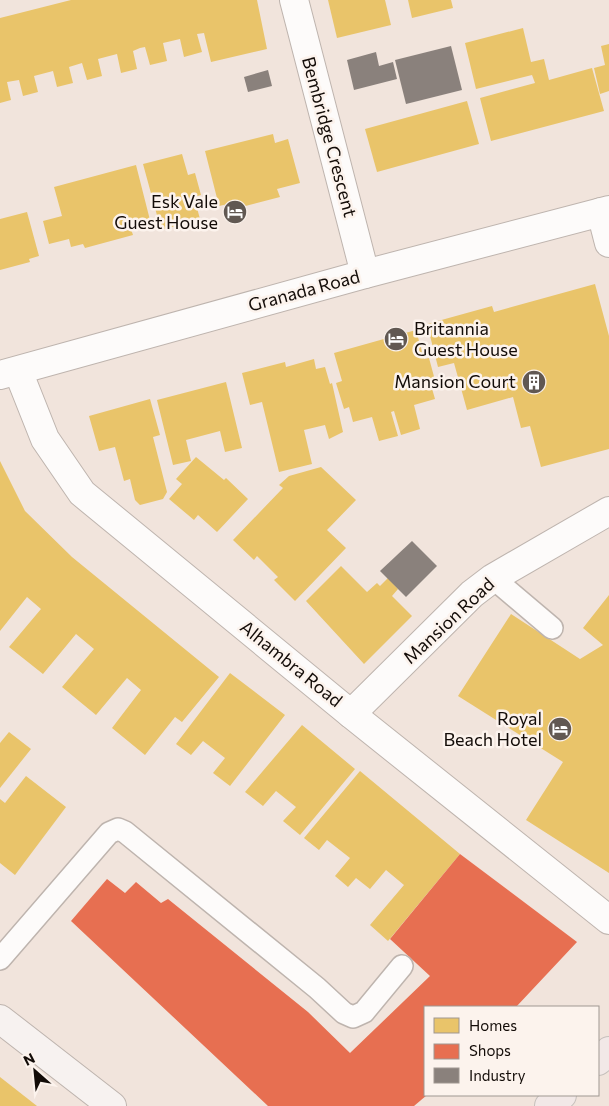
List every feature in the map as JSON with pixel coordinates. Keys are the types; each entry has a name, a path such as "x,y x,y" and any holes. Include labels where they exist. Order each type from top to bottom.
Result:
{"main road":[{"path":"0,1019 112,1106"},
{"path":"599,1061 609,1051"},
{"path":"550,1106 561,1096"}],"street":[{"name":"Bembridge Crescent","path":"294,0 365,274"},
{"name":"Granada Road","path":"9,373 365,274 605,211"},
{"path":"605,211 609,243"},
{"name":"Alhambra Road","path":"9,373 45,439 82,493 351,714 609,920"},
{"name":"Mansion Road","path":"351,714 472,594 493,578 609,511"}],"lane":[{"path":"493,578 552,628"},
{"path":"0,959 109,833 118,829 125,832 317,988 344,1013 354,1018 364,1012 402,966"}],"building: Homes":[{"path":"71,0 257,0 267,49 211,62 204,33 197,34 202,52 184,57 180,39 163,43 167,61 150,65 145,47 140,48 133,51 137,69 121,73 117,54 98,59 102,76 87,80 82,63 69,67 73,83 57,87 53,71 34,76 38,92 23,96 19,80 7,82 11,100 0,103 0,18"},
{"path":"328,0 385,0 391,25 337,38"},
{"path":"408,0 451,0 453,8 412,18"},
{"path":"523,28 531,62 544,59 549,80 592,68 604,111 491,141 480,98 535,83 532,75 476,89 465,43"},
{"path":"609,44 609,91 600,94 594,68 605,65 601,46"},
{"path":"467,101 479,144 377,172 365,129"},
{"path":"273,134 275,143 288,139 300,183 277,189 280,197 230,210 228,204 219,206 205,151"},
{"path":"182,154 188,175 195,173 201,195 194,197 200,219 161,230 143,164"},
{"path":"136,165 151,224 131,229 133,235 85,248 83,244 71,247 69,239 49,244 43,221 62,216 54,187"},
{"path":"27,212 39,256 29,259 30,262 0,270 0,219"},
{"name":"Mansion Court","path":"595,284 609,336 609,449 541,467 530,426 521,428 513,397 467,410 454,363 438,367 427,324 492,306 494,312"},
{"path":"416,330 424,359 429,358 436,384 431,385 435,399 414,405 420,429 401,435 394,411 391,412 398,436 379,441 372,417 353,422 349,407 344,409 336,383 342,381 334,353"},
{"path":"314,359 316,369 325,367 330,384 332,383 343,432 329,439 325,425 304,430 312,464 279,472 262,402 250,405 242,373 285,362 286,367"},
{"path":"226,382 242,448 225,452 220,431 186,440 191,461 173,465 157,400"},
{"path":"150,399 160,435 153,437 167,492 163,499 140,505 135,500 130,479 124,481 115,447 99,451 89,416"},
{"path":"196,457 224,480 226,478 248,499 217,532 198,515 194,520 169,499 182,484 176,479"},
{"path":"0,461 25,511 72,557 219,677 182,722 175,717 145,755 112,728 141,690 127,678 96,715 62,687 94,649 76,634 43,674 9,647 41,609 27,597 0,631"},
{"path":"321,467 356,500 327,530 346,548 295,601 274,580 278,577 257,556 254,560 233,540 283,488 279,485 289,476"},
{"path":"341,566 367,592 377,583 380,586 388,578 398,589 392,596 412,616 364,664 306,601"},
{"name":"Royal Beach Hotel","path":"609,595 609,873 526,820 563,762 458,696 511,614 580,659 603,645 583,628"},
{"path":"230,673 285,715 230,786 213,773 225,758 203,741 191,755 176,744"},
{"path":"302,725 355,769 300,835 283,821 296,807 276,791 263,806 245,792"},
{"path":"9,732 31,749 0,788 0,743"},
{"path":"360,771 460,854 388,941 370,925 404,885 386,870 370,889 356,878 348,887 335,876 350,858 327,840 319,850 304,838"},
{"path":"26,776 66,807 15,875 0,863 0,799 5,803"},
{"path":"0,1077 37,1106 0,1106"}],"building: Shops":[{"path":"460,854 577,942 517,1006 424,1006 424,1096 426,1096 414,1106 268,1106 71,921 107,879 125,893 136,882 161,903 168,899 308,1012 350,1053 430,976 390,939"}],"building: Industry":[{"path":"451,46 462,90 406,104 395,60"},
{"path":"376,52 379,66 393,62 397,79 354,90 347,60"},
{"path":"268,70 272,86 248,92 244,77"},
{"path":"412,541 437,566 406,597 380,571"}],"place":[{"name":"Esk Vale Guest House","path":"235,212"},
{"name":"Britannia Guest House","path":"396,339"},
{"name":"Mansion Court","path":"534,382"},
{"name":"Royal Beach Hotel","path":"560,729"}]}
